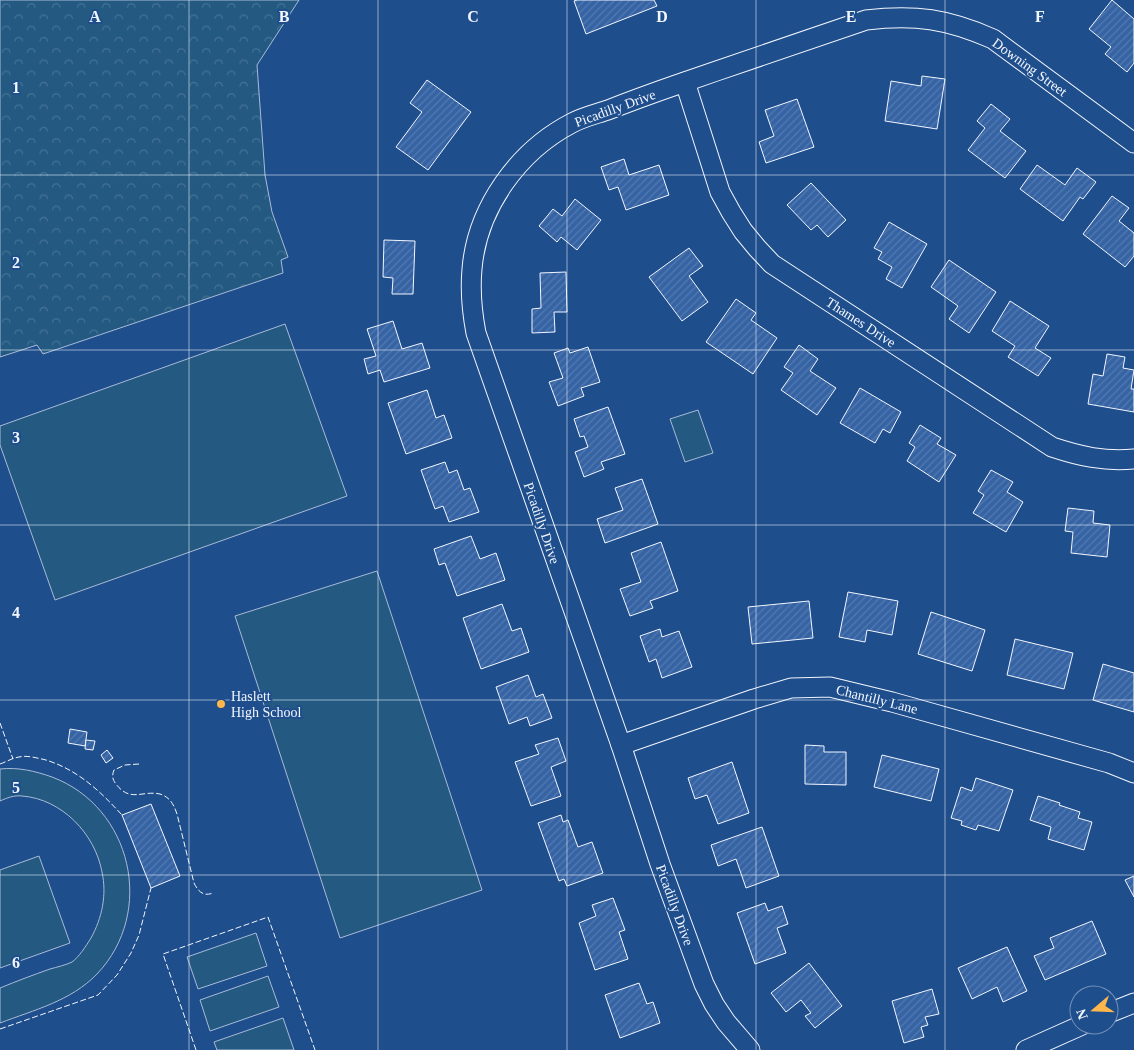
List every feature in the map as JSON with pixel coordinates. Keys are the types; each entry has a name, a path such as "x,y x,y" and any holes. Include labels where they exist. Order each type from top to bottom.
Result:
{"street":[{"name":"Downing Street","path":"685,82 866,20 909,17 930,19 952,23 994,39 1134,143"},
{"name":"Thames Drive","path":"685,82 720,192 743,232 772,264 1052,447 1070,453 1107,460 1134,459"},
{"name":"Picadilly Drive","path":"685,82 574,122 534,148 517,165 491,204 482,225 472,268 472,312 476,333 660,864 704,984 726,1022 750,1050"},
{"name":"Chantilly Lane","path":"620,745 791,688 830,687 892,702 1100,760 1134,773"},
{"path":"1119,1009 1134,1003"},
{"path":"1026,1050 1069,1031"}],"green space":[{"path":"0,0 299,0 257,65 265,175 272,212 288,257 281,260 283,273 43,354 37,345 0,357"},
{"path":"285,324 347,496 55,600 0,445 0,426"},
{"path":"698,410 713,453 685,462 670,419"},
{"path":"377,571 482,890 340,938 235,616"},
{"path":"0,769 26,770 52,777 79,792 101,812 117,836 127,864 130,892 126,921 115,949 97,974 64,998 0,1023 0,988 75,960 85,948 95,930 101,914 104,889 98,858 84,832 63,811 37,799 16,796 0,801"},
{"path":"39,856 70,943 0,968 0,870"},
{"path":"256,933 267,966 198,989 187,957"},
{"path":"268,976 279,1007 210,1031 200,1000"},
{"path":"283,1018 294,1050 217,1050 214,1042"}],"building":[{"path":"654,0 657,6 586,34 574,1"},
{"path":"1112,0 1134,19 1134,63 1127,72 1105,54 1111,47 1089,29"},
{"path":"922,76 945,79 937,129 885,121 891,81 921,86"},
{"path":"427,80 471,112 428,170 396,147 422,112 410,103"},
{"path":"797,99 814,147 766,163 759,142 774,136 765,110"},
{"path":"991,104 1010,119 1000,131 1026,151 1005,178 968,150 985,128 977,121"},
{"path":"624,159 629,175 659,165 669,195 626,210 618,187 609,190 601,167"},
{"path":"1037,165 1065,185 1077,168 1096,182 1083,199 1080,197 1063,221 1020,189"},
{"path":"811,183 846,220 828,237 817,225 811,230 787,205"},
{"path":"1112,196 1129,208 1119,221 1134,233 1134,256 1125,267 1083,234"},
{"path":"575,199 601,220 577,250 561,237 557,242 539,226 553,209 562,216"},
{"path":"889,222 927,244 902,288 886,279 892,267 878,259 882,252 874,248"},
{"path":"384,240 415,241 413,294 392,294 393,278 383,277"},
{"path":"689,248 703,266 689,276 708,302 682,321 649,277"},
{"path":"949,260 996,292 969,333 949,319 958,306 931,287"},
{"path":"566,272 567,312 554,312 555,332 532,333 532,309 541,308 540,273"},
{"path":"736,299 756,313 751,320 777,338 753,374 706,342"},
{"path":"1010,301 1049,326 1035,348 1051,358 1038,376 1008,357 1015,346 992,331"},
{"path":"393,321 402,349 422,343 430,368 384,382 380,370 368,374 364,359 376,356 367,329"},
{"path":"799,345 818,359 810,371 836,388 817,415 781,390 793,373 784,367"},
{"path":"588,347 600,382 581,388 584,396 558,406 549,382 563,378 554,353 568,348 570,353"},
{"path":"1107,354 1125,357 1123,368 1134,370 1131,389 1134,389 1134,412 1088,404 1093,374 1103,376"},
{"path":"860,388 901,412 890,433 883,429 875,443 840,423"},
{"path":"427,390 436,418 444,415 452,438 406,454 388,403"},
{"path":"608,407 625,454 601,462 604,469 584,477 575,452 588,447 584,436 580,437 574,419"},
{"path":"920,425 941,438 937,444 956,455 939,482 907,461 915,447 909,443"},
{"path":"445,462 449,473 457,470 464,490 470,488 479,512 449,522 443,506 435,509 421,470"},
{"path":"991,470 1013,482 1007,492 1023,502 1006,532 973,513 984,495 978,491"},
{"path":"642,479 658,524 605,543 597,519 623,510 615,488"},
{"path":"1068,508 1094,511 1093,523 1110,525 1107,557 1071,553 1073,532 1065,531"},
{"path":"471,536 480,559 496,553 505,580 457,596 445,563 439,565 434,549"},
{"path":"661,542 678,591 650,601 653,608 630,616 620,589 641,582 631,553"},
{"path":"848,592 898,601 892,635 867,630 865,642 839,637"},
{"path":"809,601 813,638 752,644 748,607"},
{"path":"502,604 512,631 521,628 529,652 481,669 463,618"},
{"path":"931,612 985,630 972,671 918,654"},
{"path":"660,629 662,637 679,631 692,667 662,678 656,659 649,662 640,636"},
{"path":"1015,639 1073,653 1064,689 1007,675"},
{"path":"1103,664 1134,673 1134,712 1093,700"},
{"path":"528,675 536,697 543,694 552,718 530,726 527,717 509,724 496,687"},
{"path":"70,729 87,732 85,746 68,743"},
{"path":"558,738 566,761 551,767 561,796 531,806 515,762 539,754 535,745"},
{"path":"86,740 95,741 93,750 85,749"},
{"path":"805,745 824,746 824,752 846,752 846,785 805,784"},
{"path":"107,750 113,758 106,763 101,755"},
{"path":"882,755 939,769 931,801 874,787"},
{"path":"732,762 749,813 718,824 707,795 695,799 688,778"},
{"path":"976,778 1013,790 999,831 978,825 976,830 961,825 962,821 951,818 961,787 972,791"},
{"path":"1038,796 1080,812 1078,818 1092,822 1084,850 1048,839 1051,827 1030,820"},
{"path":"151,804 180,876 151,888 122,815"},
{"path":"561,815 563,822 568,820 578,847 592,842 603,873 567,886 564,879 559,881 538,823"},
{"path":"762,827 779,876 746,888 736,859 718,866 711,845"},
{"path":"1134,876 1134,897 1125,880"},
{"path":"613,898 625,930 619,932 628,959 595,970 579,923 596,916 592,905"},
{"path":"765,903 768,911 782,906 788,924 777,928 786,953 755,964 737,913"},
{"path":"1092,921 1106,954 1045,980 1034,956 1054,948 1050,938"},
{"path":"1007,947 1027,991 1003,1002 997,987 972,999 958,968"},
{"path":"809,963 842,1006 815,1028 805,1016 811,1013 801,1000 786,1012 771,993"},
{"path":"639,983 647,1004 653,1002 660,1023 620,1038 605,995"},
{"path":"932,989 939,1014 925,1017 928,1025 921,1027 924,1037 904,1043 892,1001"}],"fence":[{"path":"0,723 13,759"},
{"path":"0,764 22,756 58,764 88,782 122,815"},
{"path":"139,764 125,765 114,770 113,777 115,782 126,793 137,795 154,793 169,799 177,814 194,883 201,892 206,894 213,893"},
{"path":"0,1029 98,995 117,975 131,953 139,935 151,888"},
{"path":"196,1050 163,954 268,917 315,1050"}],"place":[{"name":"Haslett High School","path":"221,704"}]}
